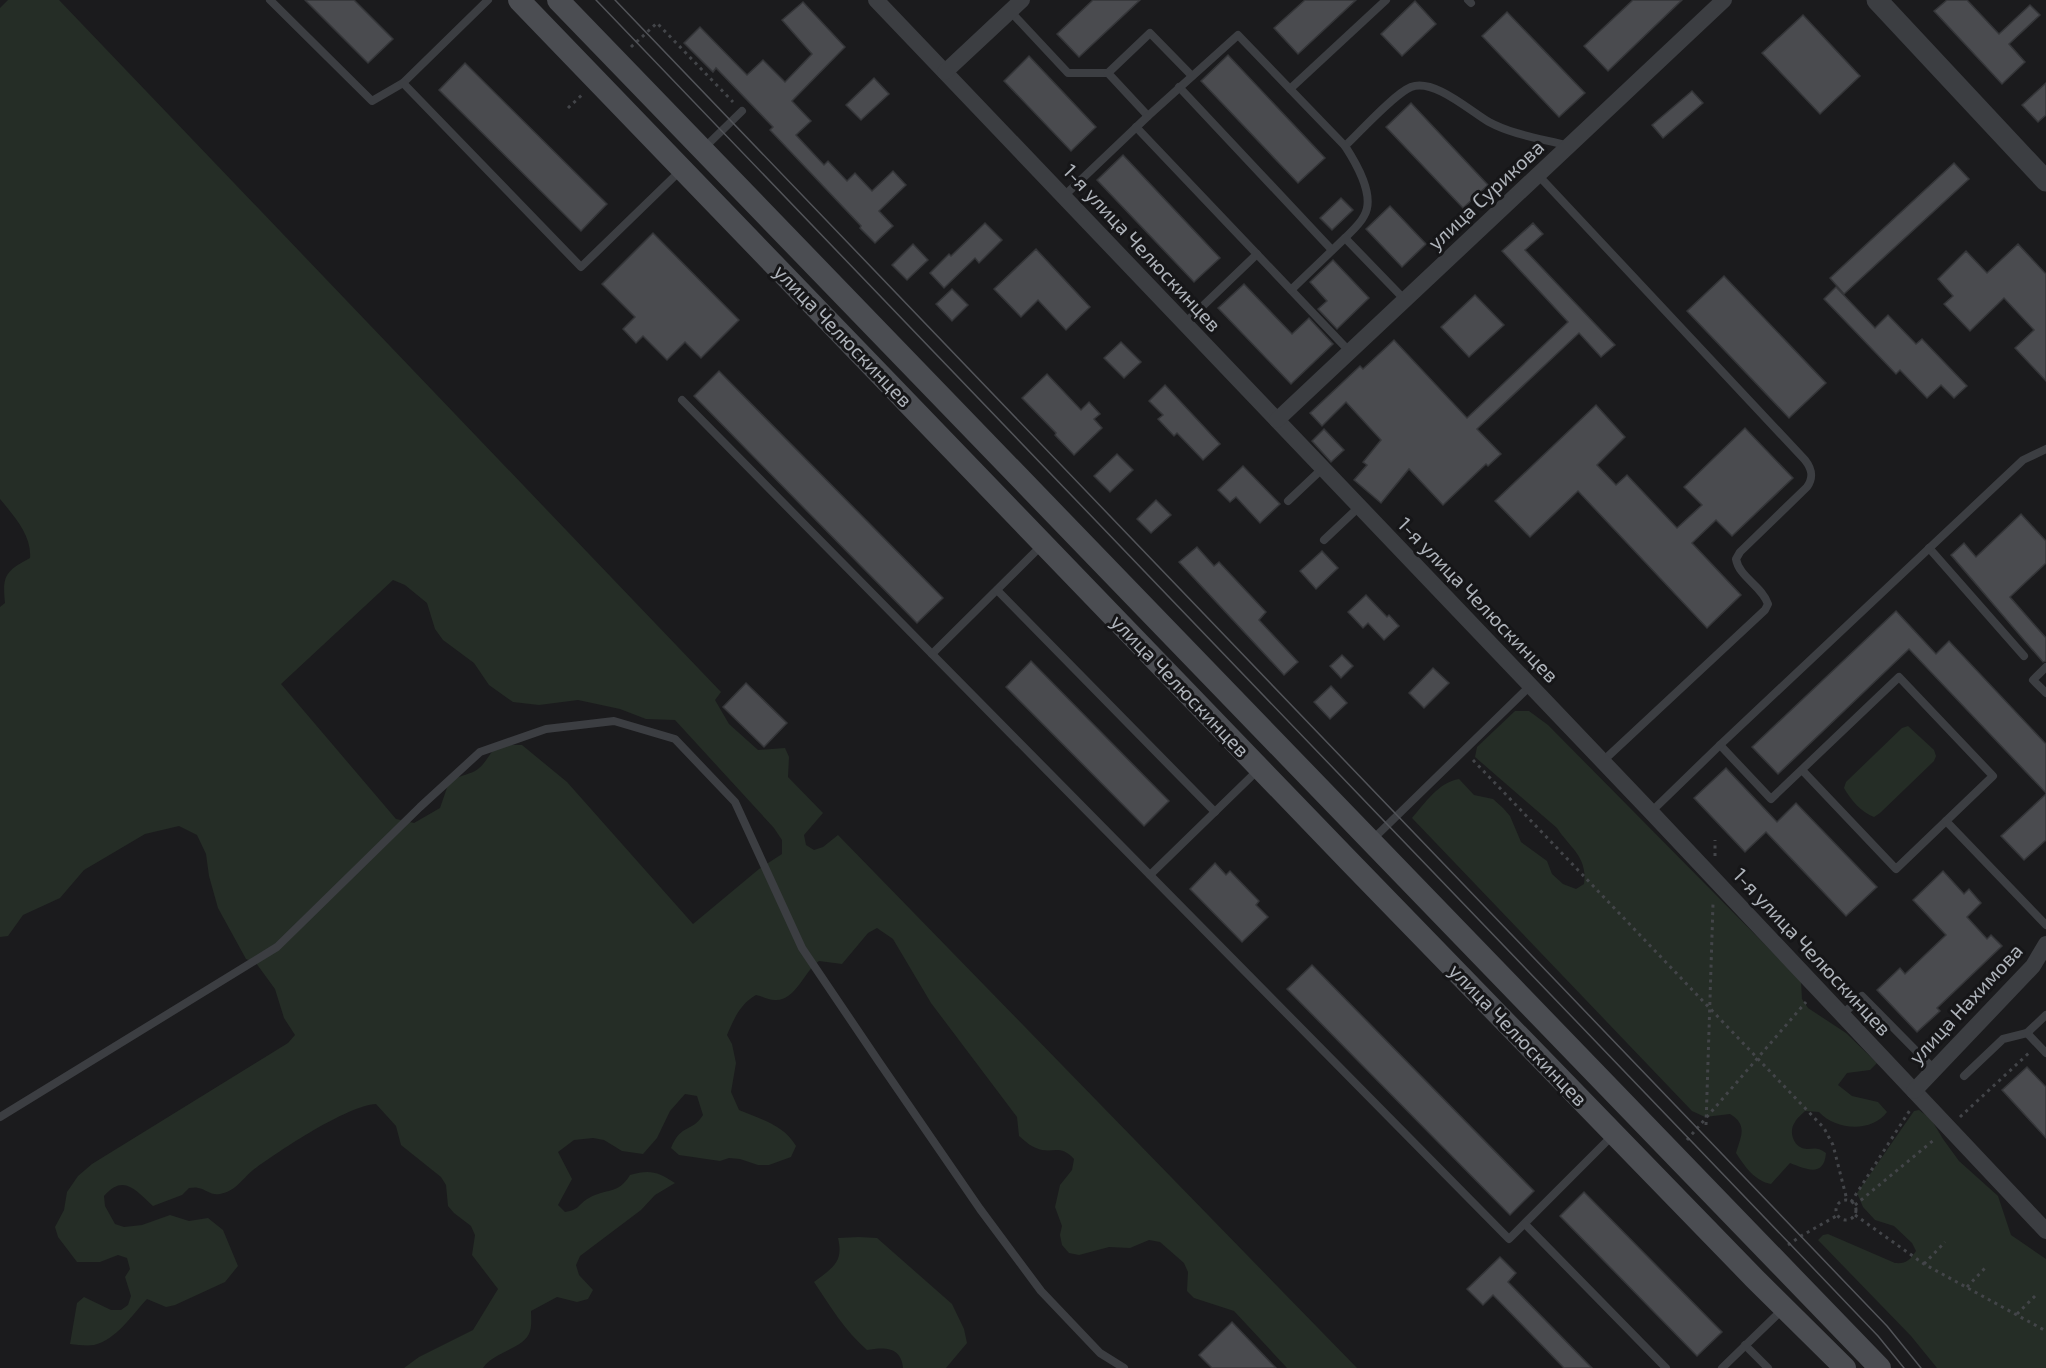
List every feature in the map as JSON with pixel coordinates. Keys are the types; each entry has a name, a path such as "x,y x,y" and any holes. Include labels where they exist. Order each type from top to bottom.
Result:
{"main road":[{"name":"улица Челюскинцев","path":"519,0 1350,862 1845,1368"},
{"name":"улица Челюскинцев","path":"558,0 1880,1368"},
{"path":"682,169 702,150"},
{"path":"1044,544 1064,523"},
{"path":"1260,768 1281,748"},
{"path":"1350,862 1371,841"},
{"path":"1784,1308 1803,1288"}],"street":[{"name":"1-я улица Челюскинцев","path":"876,0 1531,685 2046,1231"},
{"name":"улица Сурикова","path":"1277,420 1724,0"},
{"path":"1877,0 2046,181"},
{"path":"945,72 1016,6"},
{"name":"улица Нахимова","path":"1916,1093 1934,1069 2033,966 2046,944"}],"lane":[{"path":"270,0 372,101 403,83 488,0"},
{"path":"1290,89 1386,0"},
{"path":"1016,6 1068,73 1108,73 1150,33 1192,76"},
{"path":"1064,196 1179,87 1238,35 1345,146 1360,172 1366,189 1367,203 1364,217 1291,290"},
{"path":"1108,73 1148,116"},
{"path":"403,83 581,267 682,169"},
{"path":"1345,146 1398,95 1412,87 1424,86 1439,90 1505,129 1569,146"},
{"path":"1179,87 1332,250"},
{"path":"702,150 742,111"},
{"path":"1136,127 1350,352"},
{"path":"1538,175 1797,451 1809,465 1812,478 1807,487 1740,552 1736,559 1738,567 1765,597 1768,604 1765,610 1603,761"},
{"path":"1345,238 1405,300"},
{"path":"1184,324 1257,254"},
{"path":"682,400 1509,1239 1614,1134"},
{"path":"1651,812 2023,460 2046,448"},
{"path":"1288,501 1323,468"},
{"path":"1324,540 1360,506"},
{"path":"932,654 1044,544"},
{"path":"1929,548 2024,656"},
{"path":"997,590 1215,812"},
{"path":"2046,667 2033,680 2046,693"},
{"path":"1720,745 1771,799 1899,677 1993,776 1896,869 1802,770"},
{"path":"1371,841 1531,685"},
{"path":"0,1117 277,947 420,807 480,752 546,729 614,721 675,739 735,802 802,948 885,1072 980,1209 1041,1291 1100,1353 1124,1368"},
{"path":"1150,875 1260,768"},
{"path":"1946,821 2046,925"},
{"path":"1842,1015 1862,996 1934,1069"},
{"path":"1964,1076 2003,1039 2027,1032 2046,1015"},
{"path":"2027,1032 2046,1053"},
{"path":"1525,1224 1666,1368"},
{"path":"1722,1368 1784,1308"},
{"path":"1745,1345 1768,1368"}],"path":[{"path":"630,48 657,23 742,111"},
{"path":"568,108 585,91"},
{"path":"1464,750 1829,1135 1846,1200 1853,1204"},
{"path":"1706,1125 1715,840"},
{"path":"1686,1142 1818,989"},
{"path":"1966,1111 2038,1045"},
{"path":"1916,1093 1853,1204 1855,1215 1924,1264 2046,1331"},
{"path":"1853,1204 1948,1127"},
{"path":"1838,1215 1838,1205 1846,1200"},
{"path":"1838,1215 1846,1220 1855,1215"},
{"path":"1786,1247 1838,1215"},
{"path":"1924,1264 1945,1242"},
{"path":"1967,1287 1985,1268"},
{"path":"2017,1314 2035,1296"}],"shaded area":[{"path":"8,0 59,0 721,692 715,700 729,724 758,750 785,748 789,757 788,777 823,813 804,835 806,845 814,850 823,847 838,835 1357,1368 1287,1368 1234,1311 1194,1298 1187,1291 1188,1272 1184,1263 1160,1242 1149,1240 1130,1248 1109,1247 1079,1255 1069,1253 1062,1245 1060,1235 1062,1226 1055,1207 1060,1185 1072,1170 1074,1159 1060,1150 1042,1150 1034,1147 1019,1136 1017,1117 931,1003 893,939 877,928 868,933 842,964 819,961 789,996 775,1000 756,995 750,999 738,1012 727,1035 732,1044 736,1063 731,1092 739,1110 785,1133 796,1146 791,1157 769,1165 758,1165 740,1159 729,1158 720,1161 679,1155 671,1148 675,1140 683,1131 699,1121 703,1115 697,1096 685,1094 670,1111 657,1138 643,1154 622,1151 604,1140 593,1138 574,1140 558,1152 572,1179 558,1205 565,1212 576,1208 595,1195 621,1186 630,1175 643,1172 654,1173 675,1183 655,1195 641,1210 580,1256 576,1265 579,1275 593,1290 588,1299 577,1302 557,1297 531,1311 531,1326 527,1337 494,1358 483,1368 404,1368 419,1357 473,1330 498,1289 472,1255 475,1235 471,1226 448,1206 446,1185 441,1177 401,1145 396,1126 376,1104 348,1112 295,1141 253,1170 235,1187 220,1194 189,1188 182,1195 153,1206 130,1187 124,1185 111,1189 104,1196 105,1206 115,1224 124,1227 142,1225 170,1215 189,1221 208,1218 223,1230 238,1266 225,1282 175,1305 166,1307 147,1299 123,1326 102,1342 94,1345 70,1344 77,1303 84,1297 111,1310 121,1310 128,1305 131,1296 125,1277 130,1269 127,1258 118,1255 100,1262 77,1262 58,1237 55,1227 64,1210 67,1192 78,1176 92,1164 288,1043 295,1035 284,1018 275,989 256,963 246,959 218,908 209,876 206,854 197,835 179,826 145,834 84,870 60,898 23,915 8,936 0,937 0,607 5,603 4,586 7,575 30,558 30,550 25,533 0,499 0,8","holes":["393,580 405,585 427,603 435,629 443,640 474,663 489,685 513,702 539,705 578,700 620,709 646,719 675,720 774,828 782,840 782,854 759,869 693,924 567,782 522,745 497,748 478,769 449,782 440,808 414,823 396,819 281,684"]},
{"path":"1515,711 1529,711 1548,725 1801,981 1802,999 1808,1008 1846,1033 1877,1063 1870,1070 1847,1073 1838,1085 1852,1096 1878,1102 1887,1112 1880,1119 1863,1126 1853,1127 1834,1123 1819,1112 1805,1111 1793,1125 1793,1136 1799,1146 1805,1149 1819,1149 1826,1153 1825,1161 1818,1169 1808,1169 1790,1163 1771,1184 1755,1177 1736,1153 1742,1131 1736,1118 1730,1114 1705,1117 1692,1111 1412,818 1445,784 1459,779 1474,795 1493,799 1503,808 1510,816 1521,842 1547,861 1552,874 1563,884 1576,889 1584,884 1585,875 1581,860 1557,828 1475,757 1477,747"},
{"path":"1908,726 1934,750 1936,756 1934,761 1874,817 1853,801 1844,788 1846,782 1902,728"},
{"path":"1919,1110 1931,1119 1959,1161 1998,1196 2011,1235 2046,1259 2046,1368 1937,1368 1911,1336 1818,1240 1828,1234 1895,1263 1905,1262 1914,1254 1916,1251 1912,1243 1894,1226 1875,1220 1863,1207 1857,1193 1914,1111"},
{"path":"838,1238 877,1238 952,1304 964,1329 967,1343 946,1368 903,1368 899,1355 891,1350 880,1348 867,1350 845,1326 814,1282 831,1269 838,1259"}],"building":[{"path":"305,0 354,0 393,39 368,63"},
{"path":"1093,0 1140,0 1079,57 1057,34"},
{"path":"1305,0 1356,0 1298,54 1274,28"},
{"path":"1633,0 1682,0 1608,71 1584,46"},
{"path":"1947,0 1967,0 1999,34 2030,5 2040,15 2009,44 2025,62 2002,84 1934,11"},
{"path":"1415,1 1436,24 1402,56 1381,34"},
{"path":"803,2 845,47 792,101 811,121 796,135 824,165 828,161 847,181 855,173 872,191 893,171 906,185 879,211 893,226 875,243 770,130 773,127 716,68 713,72 684,43 700,27 747,75 763,60 785,82 812,54 782,20"},
{"path":"1507,12 1585,93 1559,117 1482,36"},
{"path":"1803,15 1860,76 1820,114 1762,53"},
{"path":"1228,55 1325,158 1298,183 1201,81"},
{"path":"1029,56 1096,127 1071,151 1004,81"},
{"path":"465,63 607,204 581,231 439,90"},
{"path":"874,78 889,94 861,120 846,105"},
{"path":"2046,83 2046,115 2038,122 2022,105"},
{"path":"1692,91 1703,103 1663,138 1652,125"},
{"path":"1411,103 1488,185 1463,208 1386,127"},
{"path":"1123,155 1220,258 1194,282 1097,180"},
{"path":"1954,163 1969,179 1844,294 1830,278"},
{"path":"1341,198 1353,210 1332,230 1320,218"},
{"path":"1390,206 1426,244 1402,267 1366,229"},
{"path":"985,223 1002,240 979,263 975,258 944,288 930,273"},
{"path":"1533,223 1543,234 1525,250 1615,345 1601,357 1579,333 1477,429 1501,454 1488,466 1486,464 1443,505 1409,469 1381,503 1354,480 1367,465 1363,462 1381,440 1346,402 1322,426 1310,413 1360,366 1363,369 1394,340 1467,418 1568,322 1502,251"},
{"path":"653,233 739,320 701,358 685,342 667,360 643,336 636,343 623,329 635,317 602,284"},
{"path":"913,244 928,260 907,280 892,265"},
{"path":"2018,244 2046,274 2046,381 2015,348 2034,330 2004,298 1970,331 1944,304 1953,296 1938,279 1966,251 1987,273"},
{"path":"1036,249 1090,307 1066,330 1038,300 1021,317 994,289"},
{"path":"1333,260 1369,298 1337,329 1318,309 1327,301 1310,282"},
{"path":"1724,276 1826,383 1789,418 1687,311"},
{"path":"1244,284 1292,334 1309,318 1333,344 1291,384 1218,308"},
{"path":"1836,287 1875,328 1888,315 1916,344 1922,339 1967,386 1954,398 1941,385 1927,398 1900,370 1896,374 1824,299"},
{"path":"952,289 968,305 952,321 936,304"},
{"path":"1475,295 1504,325 1469,357 1441,327"},
{"path":"1121,342 1141,362 1124,378 1104,358"},
{"path":"719,371 943,598 917,623 694,396"},
{"path":"1047,374 1081,410 1089,402 1100,414 1094,419 1102,428 1074,455 1022,398"},
{"path":"1165,385 1220,444 1203,460 1177,433 1174,436 1158,419 1163,415 1149,401"},
{"path":"1596,405 1625,437 1597,465 1616,485 1627,475 1677,528 1702,505 1684,487 1745,428 1793,478 1732,536 1716,520 1692,543 1741,595 1707,628 1578,491 1530,537 1495,501"},
{"path":"1324,429 1344,450 1331,462 1312,441"},
{"path":"1117,454 1133,470 1110,492 1094,476"},
{"path":"1243,466 1280,504 1260,523 1236,497 1230,502 1218,490"},
{"path":"1156,500 1171,515 1151,533 1137,519"},
{"path":"2021,514 2046,541 2046,563 2010,597 2046,638 2046,661 2043,662 1951,555 1964,543 1976,557"},
{"path":"1197,547 1214,566 1219,562 1266,612 1259,620 1298,662 1284,675 1179,562"},
{"path":"1322,551 1338,568 1316,589 1300,571"},
{"path":"1366,595 1399,626 1384,640 1368,623 1363,628 1348,612"},
{"path":"1896,611 1936,654 1949,641 2046,744 2046,793 1909,649 1778,774 1752,747"},
{"path":"1342,655 1353,666 1341,678 1330,666"},
{"path":"1031,661 1169,801 1144,826 1006,687"},
{"path":"1433,668 1449,683 1424,708 1409,693"},
{"path":"746,683 787,723 764,747 723,707"},
{"path":"1331,686 1347,703 1330,719 1314,702"},
{"path":"1726,768 1777,822 1796,803 1877,887 1846,916 1766,832 1745,852 1694,798"},
{"path":"2046,794 2046,840 2024,860 2001,836"},
{"path":"1215,863 1226,875 1230,871 1259,901 1256,905 1268,917 1242,942 1190,889"},
{"path":"1943,871 1964,894 1969,889 1981,903 1967,917 1987,939 1991,935 2002,946 1937,1008 1940,1011 1917,1032 1877,990 1900,968 1905,974 1946,935 1913,900"},
{"path":"1312,965 1534,1191 1510,1215 1287,989"},
{"path":"2027,1067 2046,1087 2046,1138 2002,1090"},
{"path":"1584,1192 1722,1332 1697,1356 1560,1216"},
{"path":"1500,1257 1516,1273 1508,1282 1592,1368 1564,1368 1493,1295 1483,1305 1467,1289"},
{"path":"1232,1322 1276,1368 1212,1368 1199,1355"}],"tram line":[{"path":"596,0 1878,1336 1904,1368"},
{"path":"615,0 1887,1326 1921,1368"}]}
